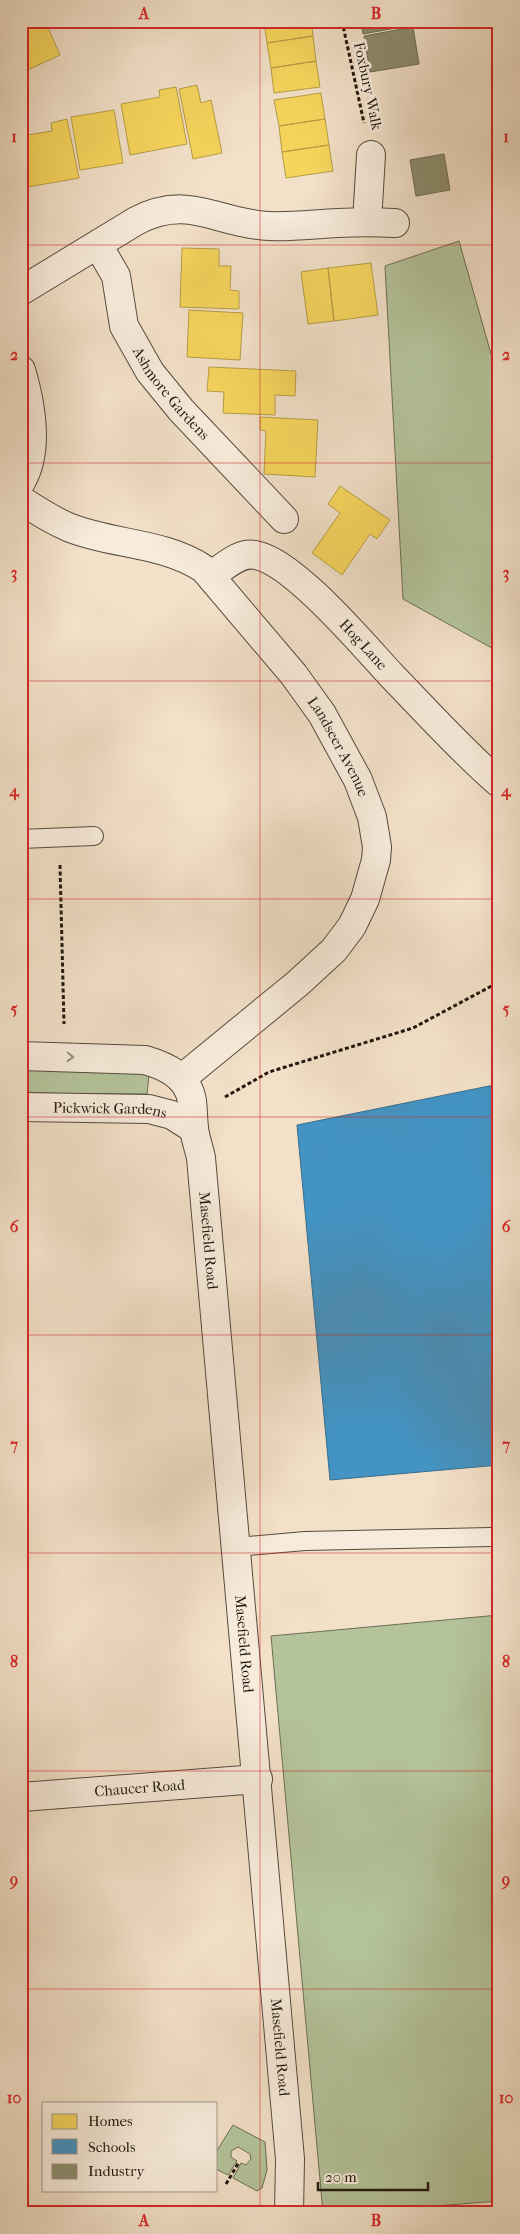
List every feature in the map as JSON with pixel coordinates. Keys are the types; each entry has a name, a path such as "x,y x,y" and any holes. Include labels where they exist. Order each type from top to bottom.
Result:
{"street":[{"path":"367,222 371,155"},
{"path":"21,291 148,215 176,208 203,211 242,222 268,226 367,222 395,223"},
{"name":"Ashmore Gardens","path":"98,245 116,276 124,326 150,372 181,410 284,519"},
{"path":"21,370 28,402 31,434 30,459 21,482"},
{"name":"Landseer Avenue","path":"21,500 69,527 168,552 196,563 212,576 306,689 355,774 365,797 376,833 376,860 370,885 358,914 334,950 276,1002 181,1079"},
{"name":"Hog Lane","path":"212,576 230,562 246,554 264,557 280,565 332,612 470,758 499,783"},
{"path":"21,1056 145,1060 162,1066 181,1079"},
{"name":"Masefield Road","path":"181,1079 191,1098 194,1130 202,1168 258,1779 290,2159 289,2213"},
{"name":"Pickwick Gardens","path":"21,1107 149,1109 172,1115 194,1130"},
{"name":"Chaucer Road","path":"21,1797 258,1779"}],"lane":[{"path":"21,839 94,836"},
{"path":"237,1546 305,1541 491,1537"}],"path":[{"name":"Foxbury Walk","path":"342,21 371,155"},
{"path":"493,21 499,44"},
{"path":"59,837 65,1057"},
{"path":"194,1130 217,1102 269,1072 413,1028 499,982"},
{"path":"226,2184 239,2162"}],"green space":[{"path":"459,241 499,382 499,652 403,599 385,266"},
{"path":"21,1063 150,1065 147,1094 21,1093"},
{"path":"499,1615 499,2201 346,2213 323,2213 271,1636"},
{"path":"233,2125 265,2142 267,2170 262,2188 257,2191 233,2178 241,2163 246,2165 251,2159 250,2154 238,2147 231,2151 231,2157 237,2161 228,2175 218,2170 218,2149"}],"building: Homes":[{"path":"31,21 45,21 60,55 21,73 21,26"},
{"path":"264,21 311,21 313,36 267,43"},
{"path":"313,36 316,61 271,68 267,43"},
{"path":"316,61 320,87 274,93 271,68"},
{"path":"197,85 201,103 211,100 222,153 193,159 179,89"},
{"path":"176,87 187,144 130,155 121,104 160,97 159,90"},
{"path":"321,93 325,119 279,126 274,100"},
{"path":"114,110 123,163 80,170 71,117"},
{"path":"67,119 79,178 22,188 21,136 52,131 51,123"},
{"path":"325,119 329,145 282,152 279,126"},
{"path":"329,145 333,171 286,178 282,152"},
{"path":"182,248 219,249 219,266 231,266 230,290 239,291 239,309 180,307"},
{"path":"371,263 378,315 334,321 328,268"},
{"path":"328,268 334,321 308,324 301,272"},
{"path":"189,310 243,313 240,360 187,357"},
{"path":"209,367 296,371 295,396 275,395 275,415 223,413 224,392 207,391"},
{"path":"260,417 318,420 315,477 264,474 266,431 260,430"},
{"path":"340,486 390,520 377,539 370,534 342,575 312,553 340,513 328,504"}],"building: Schools":[{"path":"494,1085 499,1164 499,1374 492,1375 499,1465 330,1480 297,1125"}],"building: Industry":[{"path":"361,21 412,21 412,25 363,34"},
{"path":"413,27 419,64 370,72 364,36"},
{"path":"444,154 450,190 416,196 410,160"}]}
